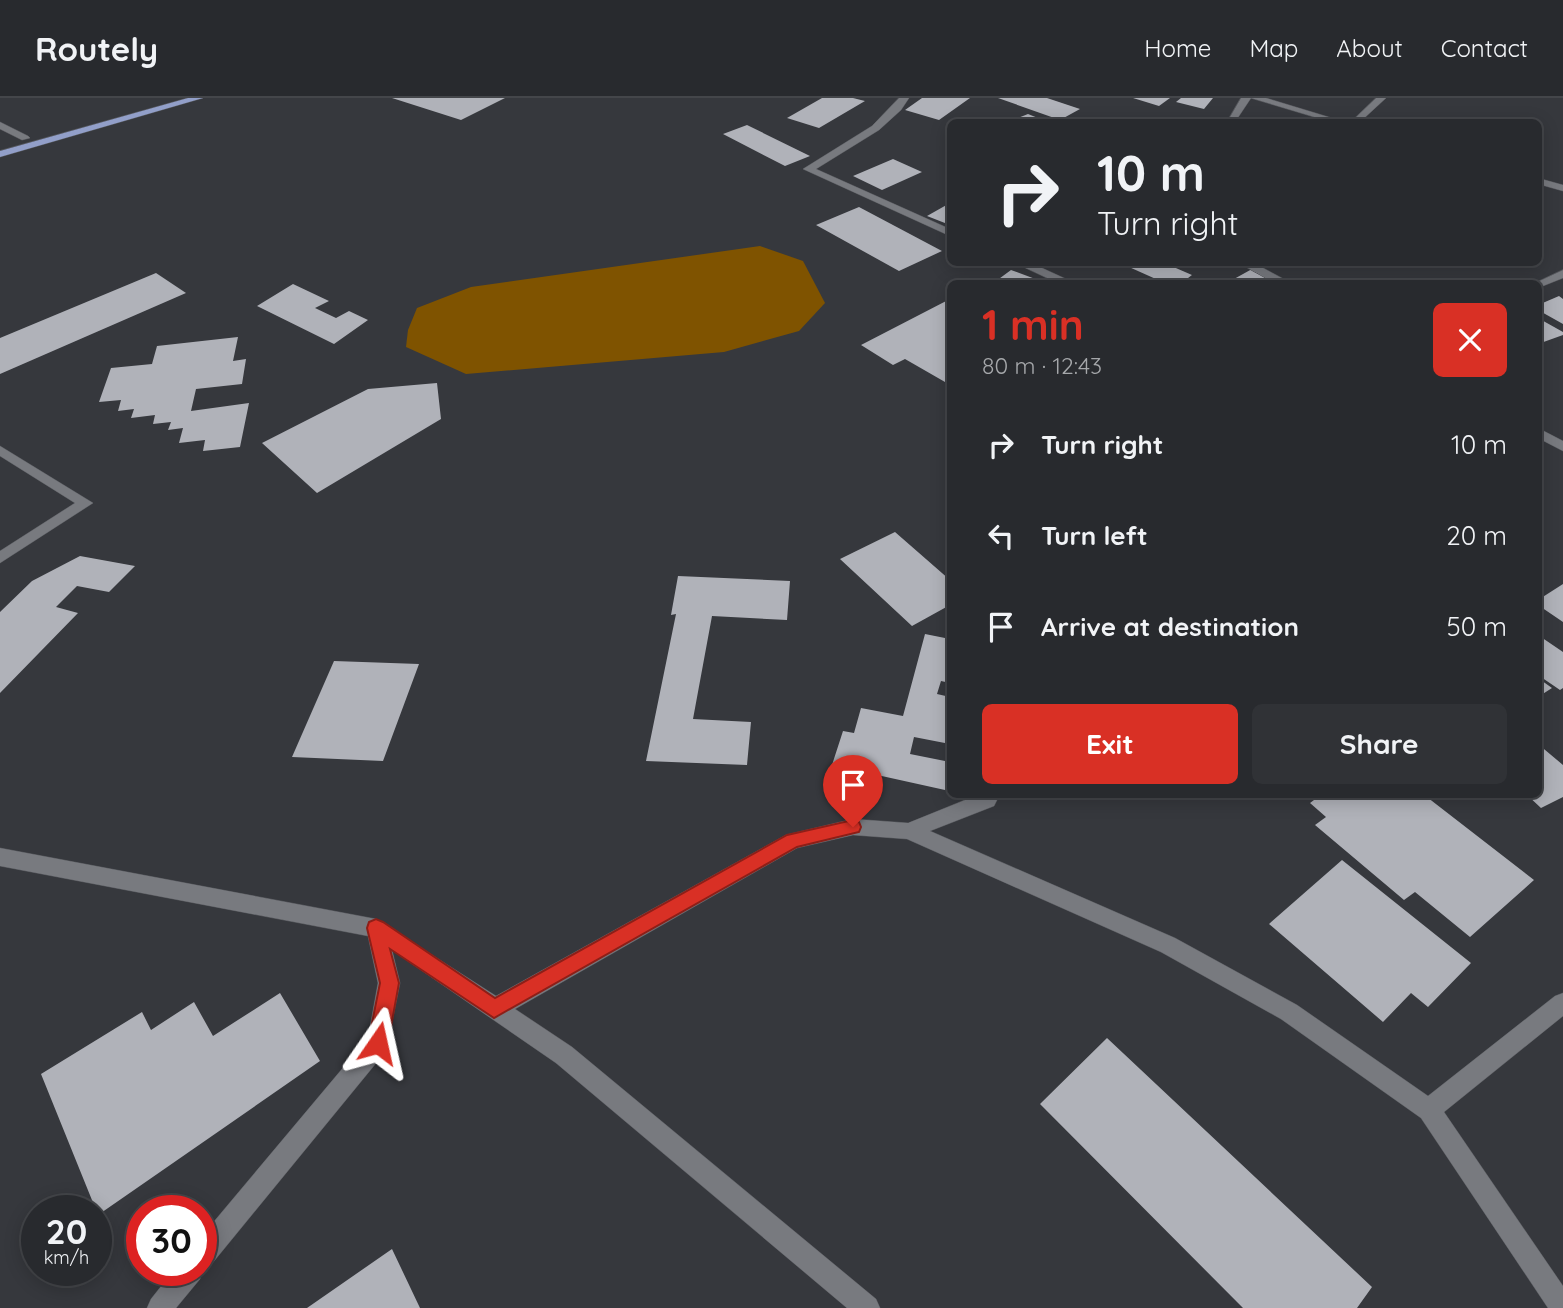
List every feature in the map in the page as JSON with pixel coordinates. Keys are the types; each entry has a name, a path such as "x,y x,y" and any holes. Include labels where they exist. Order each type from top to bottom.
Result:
{"main road":[{"path":"0,145 167,98"},
{"path":"0,154 198,98"}],"street":[{"path":"904,98 901,106 860,138 808,169 947,232"},
{"path":"1233,119 1245,98"},
{"path":"1256,98 1330,119"},
{"path":"1358,119 1381,98"},
{"path":"0,125 25,138"},
{"path":"1542,182 1563,188"},
{"path":"1028,266 1061,280"},
{"path":"1250,266 1279,280"},
{"path":"1542,283 1563,274"},
{"path":"1542,434 1563,447"},
{"path":"0,450 86,503 0,558"},
{"path":"909,831 988,798"},
{"path":"494,1009 793,841 853,827 909,831 1168,946 1289,1012 1429,1110 1563,1308"},
{"path":"0,857 376,928 565,1055 867,1308"},
{"path":"217,1239 378,1043 389,983 376,928"},
{"path":"1429,1110 1563,1003"},
{"path":"160,1308 178,1286"}],"shaded area":[{"path":"760,246 803,261 825,303 799,331 724,352 466,374 406,347 408,330 417,308 471,287"}],"building":[{"path":"392,98 505,98 461,120"},
{"path":"822,98 853,98 865,101 819,128 787,118"},
{"path":"922,98 970,98 939,120 905,110"},
{"path":"998,98 1047,98 1080,109 1057,119"},
{"path":"1133,98 1170,98 1159,106"},
{"path":"1181,98 1213,98 1204,109 1176,102"},
{"path":"1028,114 1040,119 1016,119"},
{"path":"747,125 810,156 785,166 723,134"},
{"path":"893,159 922,172 882,190 853,176"},
{"path":"947,205 947,224 927,216"},
{"path":"859,207 942,251 899,271 816,225"},
{"path":"1171,266 1192,275 1185,280 1158,280 1129,267"},
{"path":"1252,269 1273,280 1232,280"},
{"path":"1011,270 1038,280 997,280"},
{"path":"156,273 186,293 0,374 0,338"},
{"path":"293,284 329,301 315,308 336,318 349,311 368,320 334,344 257,306"},
{"path":"1559,296 1563,299 1563,324 1542,312 1542,303"},
{"path":"947,301 945,382 905,359 893,365 861,345"},
{"path":"1542,320 1563,332 1563,335 1542,343"},
{"path":"238,337 233,361 246,359 242,384 196,389 191,411 249,403 240,447 203,451 205,440 179,443 183,428 168,430 171,422 153,424 155,415 131,418 134,409 118,411 121,400 99,402 111,368 152,364 157,346"},
{"path":"437,383 441,419 317,493 262,443 368,389"},
{"path":"895,532 947,577 947,607 912,626 840,559"},
{"path":"80,556 135,566 109,592 77,586 56,607 78,613 0,693 0,612 32,581"},
{"path":"678,576 790,581 787,620 712,616 693,719 751,722 747,765 646,761 676,614 671,615"},
{"path":"1563,584 1563,622 1542,608 1542,597"},
{"path":"925,634 947,638 947,682 941,681 937,694 947,696 947,743 914,737 910,754 947,761 945,790 832,765 843,731 854,733 861,708 903,716"},
{"path":"1542,638 1563,652 1563,688 1560,690 1542,678"},
{"path":"334,661 419,664 383,761 292,757"},
{"path":"1542,681 1552,688 1542,694"},
{"path":"1542,747 1563,765 1563,797 1541,808 1530,798 1542,798"},
{"path":"1317,798 1428,798 1534,880 1470,937 1415,892 1404,900 1315,825 1326,817 1310,803"},
{"path":"1342,860 1471,963 1428,1007 1411,993 1383,1022 1269,924"},
{"path":"280,993 320,1061 112,1205 112,1195 90,1195 41,1074 142,1012 151,1030 194,1002 213,1036"},
{"path":"1107,1038 1372,1287 1357,1308 1243,1308 1040,1104"},
{"path":"392,1249 420,1308 307,1308"}],"route":[{"path":"378,1043 389,983 376,928 494,1009 793,841 853,827"}]}
